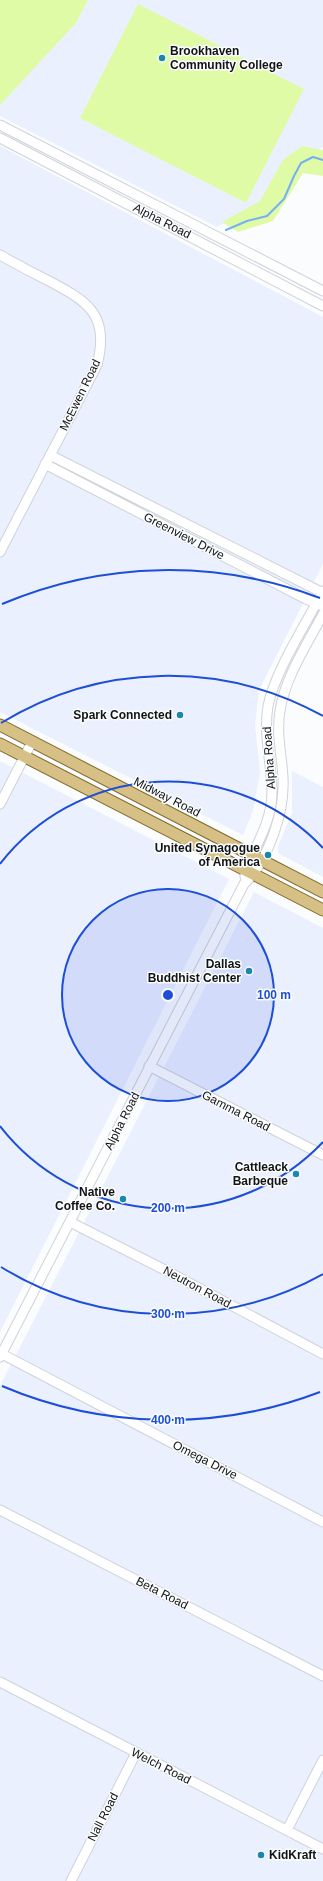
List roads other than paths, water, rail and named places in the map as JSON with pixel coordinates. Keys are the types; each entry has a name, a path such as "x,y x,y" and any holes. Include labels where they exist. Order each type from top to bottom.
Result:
{"main road":[{"name":"Midway Road","path":"0,725 323,892"},
{"path":"0,744 323,910"}],"street":[{"name":"Alpha Road","path":"0,125 323,291"},
{"name":"Alpha Road","path":"0,138 323,306"},
{"name":"McEwen Road","path":"0,255 83,301 94,315 100,331 101,349 97,365 0,552"},
{"name":"Greenview Drive","path":"50,455 323,592"},
{"name":"Greenview Drive","path":"46,464 224,557 321,605"},
{"path":"135,511 141,500"},
{"path":"189,538 194,528"},
{"path":"224,557 230,546"},
{"name":"Alpha Road","path":"257,857 271,807 271,771 266,730 273,687 321,605 323,592"},
{"name":"Alpha Road","path":"1,1356 257,857 274,833 282,808 283,778 278,733 284,692 290,676 323,614"},
{"path":"273,687 284,692"},
{"path":"0,804 32,742"},
{"name":"Gamma Road","path":"149,1066 323,1155"},
{"name":"Neutron Road","path":"70,1222 165,1270 323,1354"},
{"name":"Omega Drive","path":"1,1356 323,1522"},
{"name":"Beta Road","path":"0,1510 323,1676"},
{"name":"Welch Road","path":"0,1682 323,1849"},
{"name":"Nall Road","path":"71,1881 136,1753"},
{"path":"287,1830 323,1760"}],"waterway":[{"path":"226,230 247,221 267,216 284,199 301,163 313,157 323,160"}],"place":[{"name":"Brookhaven Community College","path":"162,58"},
{"name":"Spark Connected","path":"180,715"},
{"name":"United Synagogue of America","path":"268,855"},
{"name":"Dallas Buddhist Center","path":"249,971"},
{"name":"Cattleack Barbeque","path":"296,1174"},
{"name":"Native Coffee Co.","path":"123,1199"},
{"name":"KidKraft","path":"261,1855"}]}
